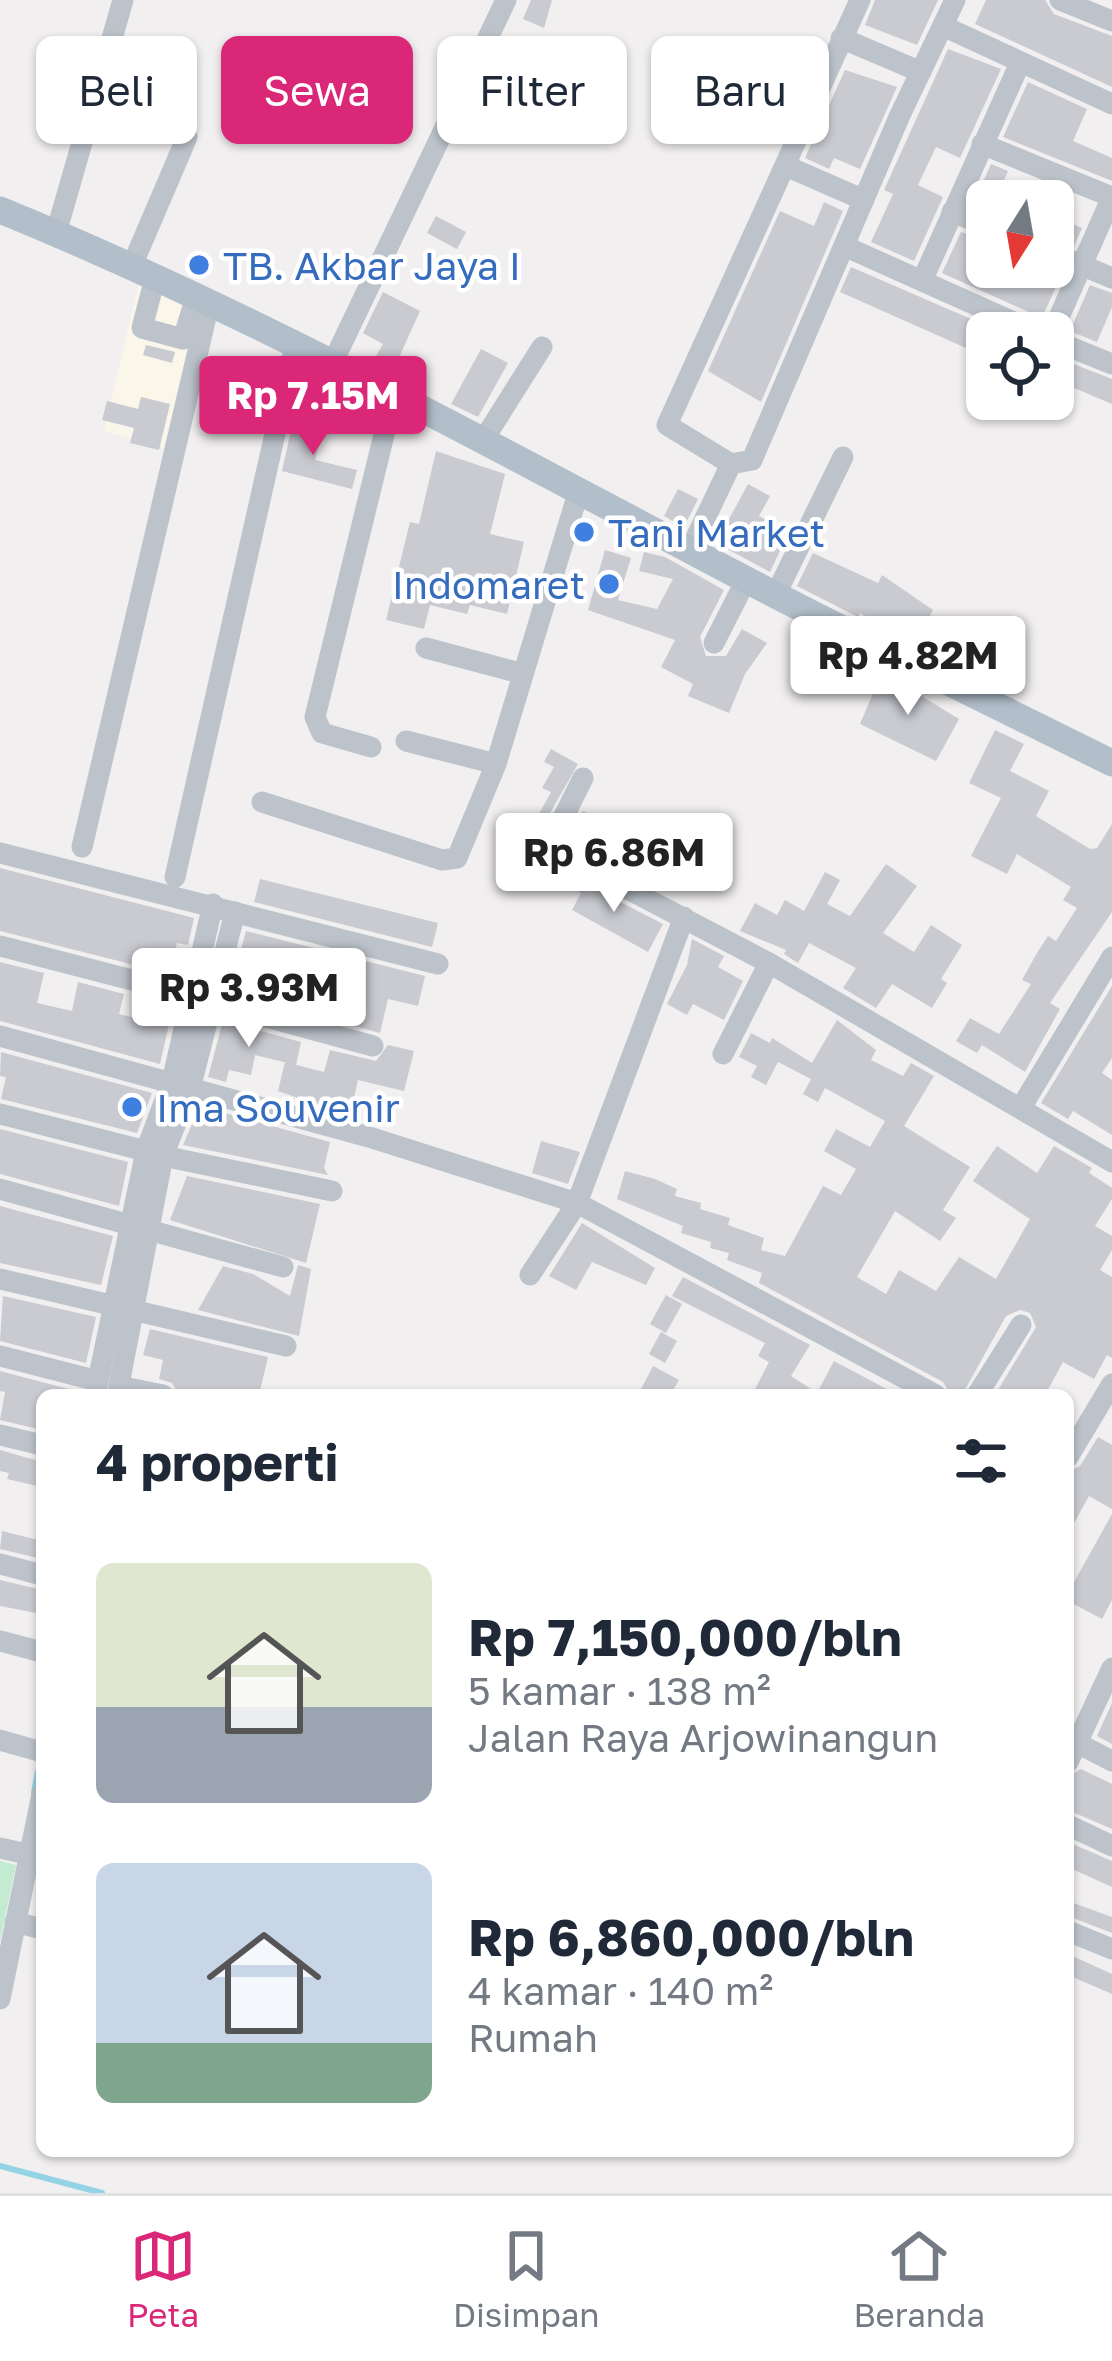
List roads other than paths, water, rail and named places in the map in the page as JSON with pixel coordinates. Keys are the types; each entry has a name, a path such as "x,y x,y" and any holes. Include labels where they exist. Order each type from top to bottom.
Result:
{"main road":[{"path":"0,210 394,394 746,580 1112,763"}],"street":[{"path":"113,36 123,0"},
{"path":"332,364 506,0"},
{"path":"860,0 668,425 731,464 752,460 955,0"},
{"path":"1060,0 1112,20"},
{"path":"943,26 1112,104"},
{"path":"841,38 920,72"},
{"path":"922,280 1020,63"},
{"path":"56,233 82,144"},
{"path":"185,144 143,273 142,328 183,339 203,301"},
{"path":"982,145 1112,197 1062,312"},
{"path":"786,166 864,200"},
{"path":"952,212 966,218"},
{"path":"844,246 992,312"},
{"path":"1074,263 1112,278"},
{"path":"82,847 203,301"},
{"path":"175,877 295,345"},
{"path":"1074,346 1112,364"},
{"path":"484,439 542,347"},
{"path":"371,747 322,733 315,717 394,394"},
{"path":"776,594 843,457"},
{"path":"690,550 731,464"},
{"path":"262,802 449,861 461,853 496,764 579,490"},
{"path":"714,643 746,580"},
{"path":"426,648 520,673"},
{"path":"406,741 496,764"},
{"path":"548,848 583,778"},
{"path":"518,831 769,963 1112,1162"},
{"path":"0,854 438,964"},
{"path":"0,1355 107,1389 155,1153 181,1083 201,998 213,904"},
{"path":"201,998 236,912"},
{"path":"530,1275 577,1203 684,917"},
{"path":"0,946 373,1046"},
{"path":"1022,1106 1112,957"},
{"path":"722,1054 769,963"},
{"path":"0,1036 181,1083 577,1203 925,1389"},
{"path":"0,1114 332,1191"},
{"path":"0,1189 283,1267"},
{"path":"0,1279 286,1346"},
{"path":"980,1389 1021,1325"},
{"path":"1074,1447 1112,1384"},
{"path":"0,1435 36,1444"},
{"path":"0,1564 36,1573"},
{"path":"0,1641 36,1650"},
{"path":"1074,1748 1112,1668"},
{"path":"0,1740 36,1750"},
{"path":"1074,1752 1112,1761"},
{"path":"1074,1828 1112,1846"},
{"path":"0,1848 34,1859 0,1997"},
{"path":"15,1922 36,1927"},
{"path":"1074,1933 1112,1949"}],"waterway":[{"path":"34,1793 36,1782"},
{"path":"0,2166 102,2193"}],"place":[{"name":"TB. Akbar Jaya I","path":"199,265"},
{"name":"Tani Market","path":"584,532"},
{"name":"Indomaret","path":"609,584"},
{"name":"Ima Souvenir","path":"132,1107"}]}
